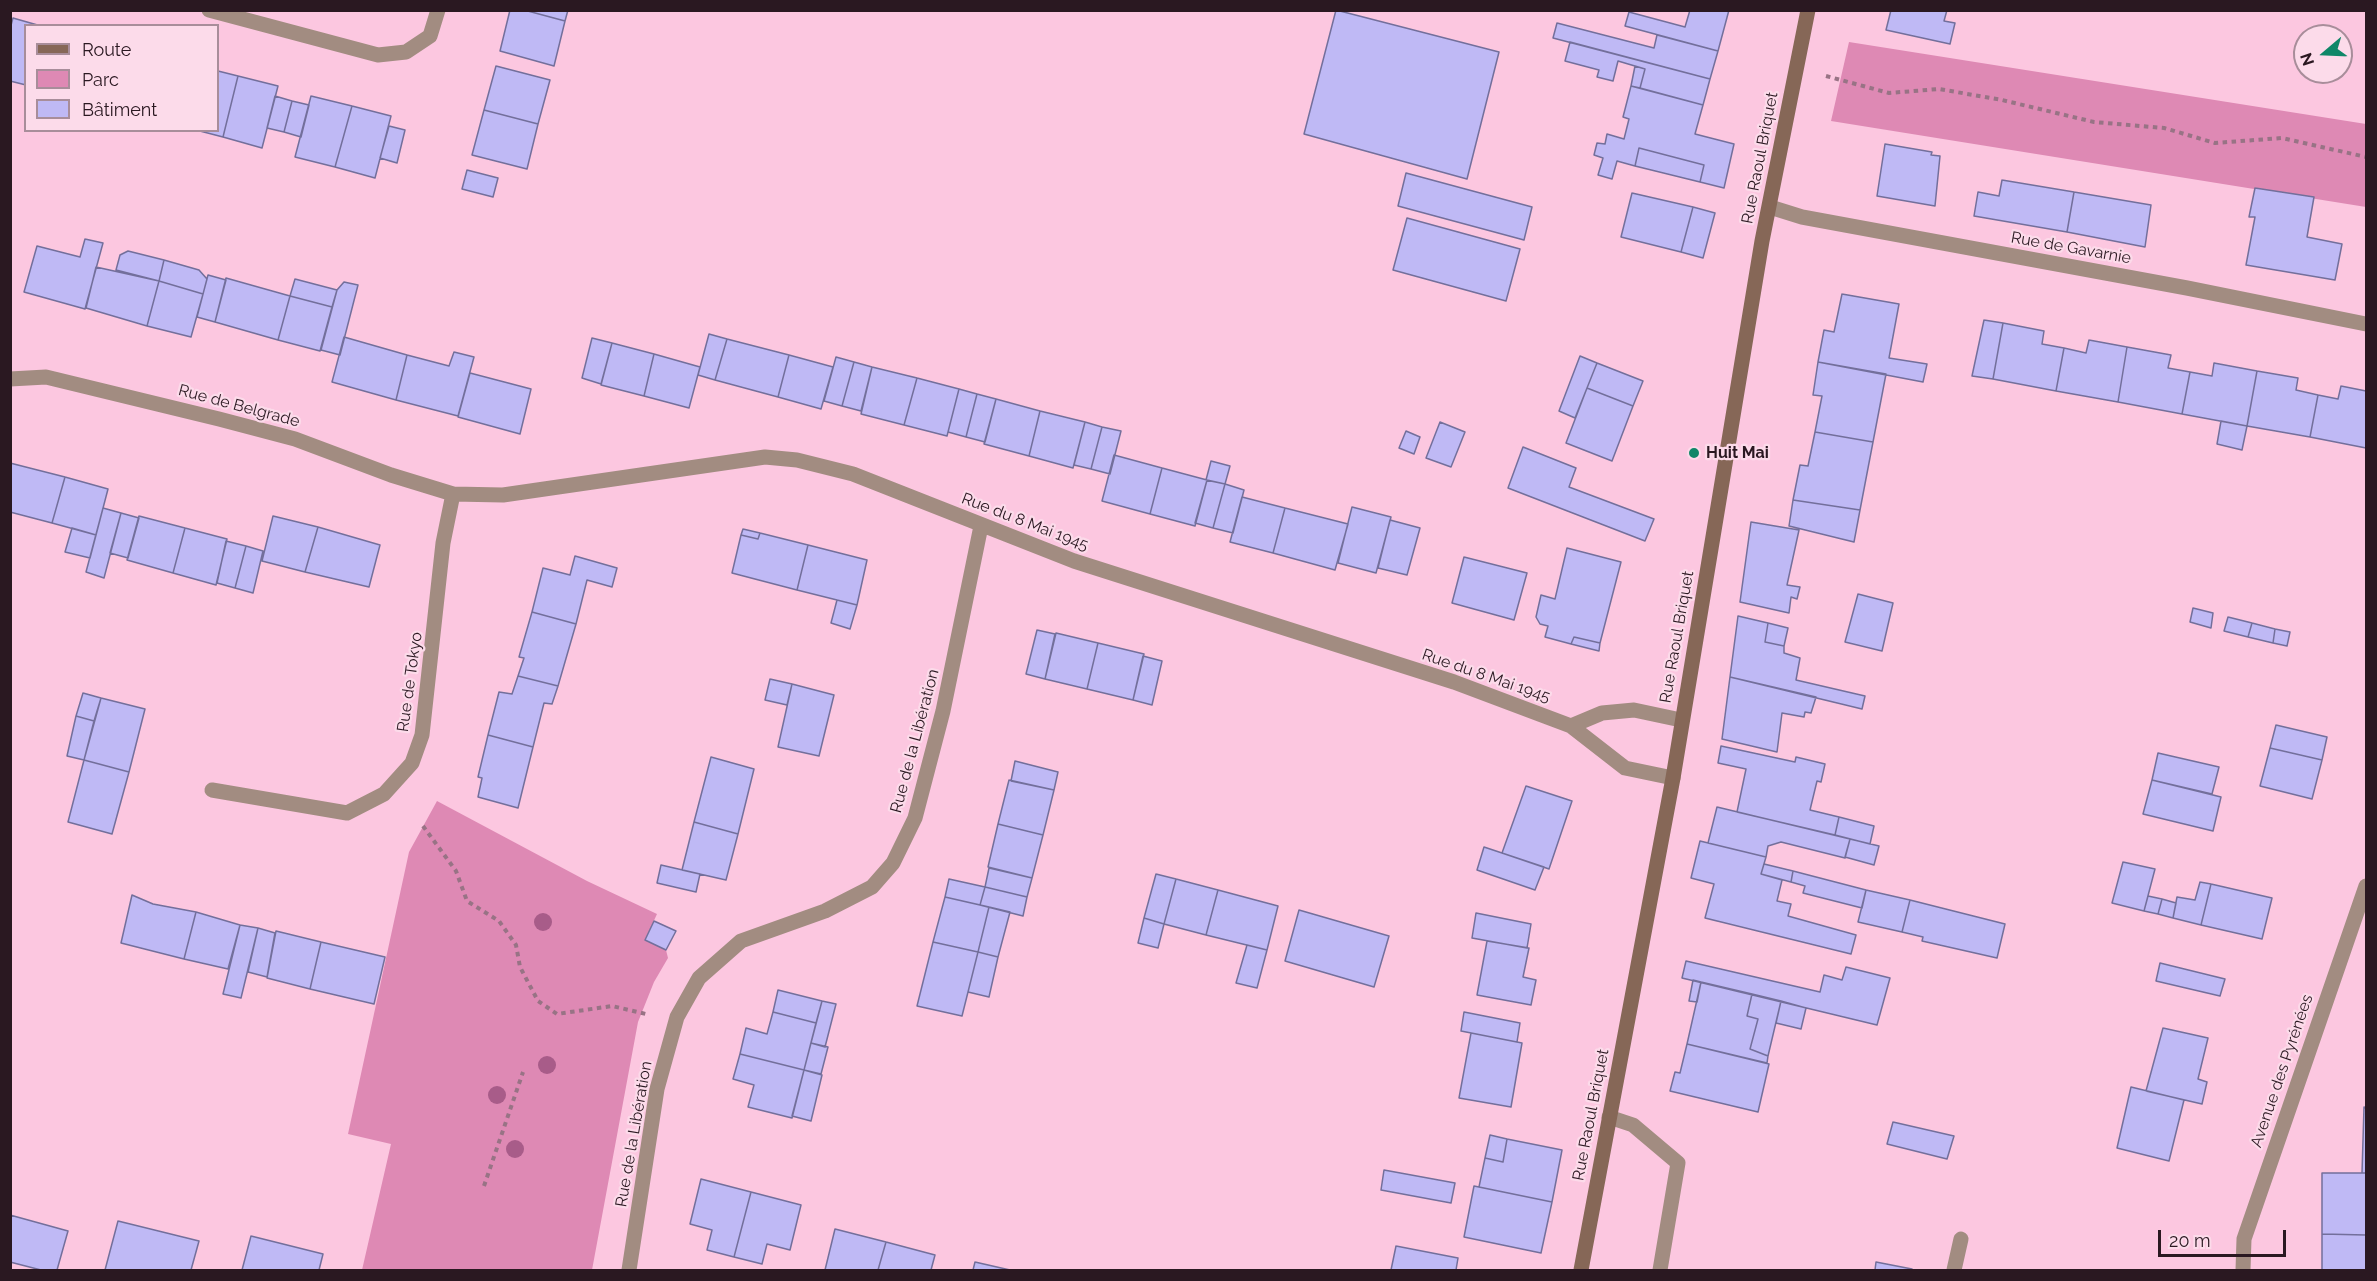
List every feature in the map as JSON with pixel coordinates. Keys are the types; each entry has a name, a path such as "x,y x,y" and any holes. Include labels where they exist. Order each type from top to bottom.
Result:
{"main road":[{"name":"Rue Raoul Briquet","path":"1581,1270 1673,778 1681,720 1770,207 1809,10"}],"street":[{"path":"209,10 378,55 406,52 430,36 438,10"},
{"name":"Rue de Gavarnie","path":"1770,207 1802,217 2367,324"},
{"name":"Rue de Belgrade","path":"10,379 46,377 219,419 295,439 391,475 453,494"},
{"name":"Rue du 8 Mai 1945","path":"453,494 503,495 765,458 797,460 853,474 1074,561 1454,682 1571,726 1625,768 1673,778"},
{"name":"Rue de Tokyo","path":"212,790 347,813 384,794 412,763 422,735 443,543 453,494"},
{"name":"Rue de la Libération","path":"629,1270 657,1089 676,1017 699,978 741,941 825,911 872,887 893,863 915,818 937,733 981,526"},
{"path":"1571,726 1602,713 1634,710 1681,720"},
{"name":"Avenue des Pyrénées","path":"2243,1270 2244,1239 2367,885"},
{"path":"1609,1117 1634,1125 1678,1163 1660,1270"},
{"path":"1954,1270 1961,1239"}],"path":[{"path":"1795,72 1825,75 1889,93 1939,89 1970,94 2094,122 2164,128 2215,143 2282,138 2367,157"},
{"path":"423,826 456,871 467,902 499,921 516,945 520,967 538,1001 557,1014 612,1006 641,1014 676,1017"},
{"path":"484,1186 523,1072"}],"green space":[{"path":"1849,42 2366,124 2366,207 1831,121"},
{"path":"437,801 587,881 657,914 645,940 666,950 668,958 654,982 638,1022 592,1270 362,1270 391,1144 348,1134 409,852"}],"building":[{"path":"510,10 524,10 565,21 554,66 500,51"},
{"path":"524,10 568,10 565,21"},
{"path":"1336,10 1499,52 1467,179 1304,134"},
{"path":"1690,10 1729,10 1718,51 1625,26 1629,12 1685,27"},
{"path":"1891,10 1947,10 1944,21 1955,23 1950,44 1886,30"},
{"path":"13,18 34,24 24,24 24,84 10,81 10,29"},
{"path":"1557,23 1654,48 1657,35 1718,51 1710,79 1553,38"},
{"path":"1570,42 1710,79 1703,105 1640,88 1645,69 1618,61 1613,81 1597,77 1599,70 1565,61"},
{"path":"496,66 550,80 538,124 484,110"},
{"path":"1635,66 1645,69 1640,88 1631,86"},
{"path":"219,71 238,76 223,137 204,132 219,132"},
{"path":"238,76 278,86 262,148 223,137"},
{"path":"1631,86 1703,105 1695,134 1734,144 1724,188 1700,182 1704,165 1639,148 1635,166 1617,161 1612,179 1598,175 1603,158 1594,155 1597,143 1605,144 1607,134 1624,139 1629,119 1623,117"},
{"path":"275,96 292,101 284,132 267,128"},
{"path":"311,96 352,106 335,167 295,157"},
{"path":"292,101 309,105 301,137 284,132"},
{"path":"352,106 391,116 375,178 335,167"},
{"path":"484,110 538,124 527,169 472,155"},
{"path":"389,126 405,130 397,163 380,158"},
{"path":"1885,144 1932,152 1931,155 1940,156 1935,206 1877,196"},
{"path":"1639,148 1704,165 1700,182 1635,166"},
{"path":"467,170 498,178 493,197 462,189"},
{"path":"1406,173 1532,207 1524,240 1398,206"},
{"path":"2002,180 2074,192 2067,232 1974,216 1978,192 1999,196"},
{"path":"2255,188 2314,197 2307,237 2342,244 2335,280 2246,265 2255,217 2249,217"},
{"path":"2074,192 2151,205 2145,247 2067,232"},
{"path":"1632,193 1693,207 1681,252 1621,237"},
{"path":"1693,207 1715,213 1703,258 1681,252"},
{"path":"1407,218 1520,249 1506,301 1393,270"},
{"path":"85,239 103,243 85,309 24,292 37,246 80,257"},
{"path":"128,251 164,260 159,281 116,270 120,255"},
{"path":"164,260 199,270 207,279 203,294 159,281"},
{"path":"96,267 159,281 147,326 86,308"},
{"path":"208,275 226,280 215,322 197,317"},
{"path":"226,278 290,296 278,340 215,322"},
{"path":"295,279 337,290 332,307 290,296"},
{"path":"159,281 203,294 191,337 147,326"},
{"path":"344,282 358,285 340,355 321,350 337,290"},
{"path":"1842,294 1899,304 1889,358 1927,364 1923,382 1818,362 1824,330 1834,332"},
{"path":"290,296 332,307 320,351 278,340"},
{"path":"1984,320 2003,323 1993,379 1972,376"},
{"path":"2003,323 2044,331 2042,344 2064,348 2056,391 1993,379"},
{"path":"709,334 727,339 715,380 698,375"},
{"path":"344,337 407,355 396,400 332,382"},
{"path":"592,338 612,343 601,384 582,378"},
{"path":"727,339 789,355 778,397 715,380"},
{"path":"2089,340 2127,347 2118,402 2056,391 2064,348 2086,353"},
{"path":"612,343 654,354 644,396 601,385"},
{"path":"2127,347 2171,355 2168,368 2190,372 2182,414 2118,402"},
{"path":"454,352 474,357 458,416 396,400 407,355 449,366"},
{"path":"654,354 700,367 689,408 644,396"},
{"path":"789,355 833,367 821,409 778,397"},
{"path":"1580,356 1597,363 1575,418 1559,411"},
{"path":"836,357 854,362 842,406 824,401"},
{"path":"854,362 872,367 861,411 842,406"},
{"path":"1818,362 1886,374 1873,442 1815,432 1822,396 1813,395"},
{"path":"1597,363 1643,381 1633,406 1587,388"},
{"path":"2214,363 2257,371 2247,426 2182,414 2190,372 2212,376"},
{"path":"872,367 917,378 904,425 861,414"},
{"path":"2257,371 2298,378 2296,390 2318,395 2310,437 2247,426"},
{"path":"470,373 531,389 520,434 458,417"},
{"path":"917,378 959,389 947,436 904,425"},
{"path":"2341,386 2366,391 2366,448 2310,437 2318,395 2338,399"},
{"path":"1587,388 1633,406 1612,461 1566,443"},
{"path":"959,389 977,394 966,437 948,432"},
{"path":"977,394 996,399 985,442 966,437"},
{"path":"996,399 1040,411 1029,456 984,444"},
{"path":"1040,411 1085,422 1073,468 1029,456"},
{"path":"2221,421 2247,426 2242,450 2217,444"},
{"path":"1085,422 1102,427 1091,469 1074,465"},
{"path":"1440,422 1465,432 1451,467 1426,458"},
{"path":"1102,427 1121,431 1110,474 1091,469"},
{"path":"1406,431 1420,437 1414,454 1399,448"},
{"path":"1815,432 1873,442 1860,510 1793,500 1800,465 1808,466"},
{"path":"1523,447 1576,468 1569,487 1654,519 1645,541 1508,488"},
{"path":"1114,455 1162,468 1150,514 1102,501"},
{"path":"1211,461 1230,466 1225,484 1206,480"},
{"path":"10,463 65,477 52,523 10,512"},
{"path":"1162,468 1207,480 1195,526 1150,514"},
{"path":"65,477 108,489 96,535 52,523"},
{"path":"1207,480 1225,484 1213,528 1195,523"},
{"path":"1225,484 1244,490 1233,533 1213,528"},
{"path":"1242,497 1285,508 1273,553 1230,542"},
{"path":"1793,500 1860,510 1854,542 1789,526"},
{"path":"1352,507 1391,517 1376,573 1338,563"},
{"path":"103,508 121,513 104,578 86,572"},
{"path":"1285,508 1348,524 1335,570 1273,553"},
{"path":"121,513 139,518 128,558 110,553"},
{"path":"139,516 185,528 173,573 127,560"},
{"path":"273,516 318,527 305,572 262,561"},
{"path":"1390,520 1420,528 1407,575 1378,568"},
{"path":"1751,522 1799,530 1787,585 1800,587 1797,599 1791,597 1789,613 1740,602"},
{"path":"318,527 380,545 369,587 305,572"},
{"path":"72,528 96,535 90,558 65,552"},
{"path":"185,528 227,539 216,585 173,573"},
{"path":"743,529 760,533 758,539 741,535"},
{"path":"760,533 808,545 797,590 732,573 741,535 758,539"},
{"path":"226,541 246,546 235,588 217,583"},
{"path":"808,545 867,560 857,605 797,590"},
{"path":"246,546 263,551 253,593 235,588"},
{"path":"1567,548 1621,562 1600,643 1574,637 1571,644 1545,637 1548,626 1540,624 1536,617 1541,595 1555,599"},
{"path":"575,556 617,568 612,587 587,580 576,624 532,612 543,568 570,575"},
{"path":"1464,557 1527,573 1514,620 1452,603"},
{"path":"1858,594 1893,603 1882,651 1845,642"},
{"path":"837,600 857,605 850,629 831,623"},
{"path":"2193,608 2213,613 2211,628 2190,622"},
{"path":"532,612 576,624 558,686 518,676 524,658 519,657"},
{"path":"1738,616 1768,623 1765,642 1784,646 1784,653 1800,658 1796,680 1865,696 1862,709 1730,677"},
{"path":"2228,617 2252,623 2248,637 2224,631"},
{"path":"1768,623 1788,628 1784,646 1765,642"},
{"path":"2252,623 2275,629 2273,643 2248,637"},
{"path":"2275,629 2290,632 2287,646 2273,643"},
{"path":"1037,630 1055,634 1045,679 1026,674"},
{"path":"1056,633 1098,643 1087,689 1045,679"},
{"path":"1574,637 1600,643 1599,651 1571,644"},
{"path":"1098,643 1144,654 1133,700 1087,689"},
{"path":"1143,656 1162,661 1152,705 1133,700"},
{"path":"518,676 558,686 552,704 544,703 533,747 488,735 499,692 512,694"},
{"path":"1730,677 1816,697 1811,713 1805,712 1804,717 1782,713 1777,752 1722,739"},
{"path":"770,679 792,684 787,705 765,700"},
{"path":"792,684 834,695 819,756 778,747"},
{"path":"83,693 101,698 94,721 76,716"},
{"path":"101,698 145,709 129,772 84,760"},
{"path":"76,716 94,721 84,760 67,756"},
{"path":"2276,725 2327,737 2322,760 2270,748"},
{"path":"488,735 533,747 518,808 478,797 482,778 478,777"},
{"path":"1721,746 1795,762 1796,757 1825,764 1821,782 1817,781 1810,810 1839,817 1835,835 1737,812 1746,769 1718,763"},
{"path":"2270,748 2322,760 2312,799 2260,786"},
{"path":"2158,753 2219,767 2212,794 2152,780"},
{"path":"711,757 754,769 738,834 694,822"},
{"path":"84,760 129,772 112,834 68,822"},
{"path":"1015,761 1058,772 1054,790 1011,781"},
{"path":"1009,780 1054,790 1043,835 998,824"},
{"path":"2152,780 2221,797 2213,831 2143,814"},
{"path":"1526,786 1572,801 1549,869 1502,853"},
{"path":"1717,807 1850,839 1845,858 1781,842 1768,846 1766,857 1708,843"},
{"path":"1839,817 1874,826 1870,844 1835,835"},
{"path":"694,822 738,834 726,880 682,870"},
{"path":"998,824 1043,835 1032,878 988,867"},
{"path":"1850,839 1879,846 1874,865 1845,857"},
{"path":"1700,841 1766,857 1761,874 1782,880 1777,901 1791,904 1788,916 1856,935 1851,954 1705,918 1714,884 1691,878"},
{"path":"1484,847 1544,867 1535,890 1477,870"},
{"path":"2123,862 2155,869 2144,911 2112,903"},
{"path":"1764,864 1793,871 1791,882 1761,874"},
{"path":"661,865 700,874 696,892 657,883"},
{"path":"989,868 1032,878 1027,897 985,887"},
{"path":"1793,871 1866,890 1862,908 1803,893 1805,886 1791,882"},
{"path":"1156,874 1176,879 1164,924 1144,918"},
{"path":"949,879 985,887 980,905 945,897"},
{"path":"1176,879 1218,890 1206,935 1164,924"},
{"path":"2200,882 2211,884 2201,925 2173,918 2177,897 2195,900"},
{"path":"2211,884 2272,898 2262,939 2201,925"},
{"path":"985,887 1027,897 1023,916 980,905"},
{"path":"1218,890 1278,906 1267,950 1206,935"},
{"path":"1866,890 1910,900 1902,932 1858,922"},
{"path":"132,895 153,904 196,912 184,959 121,943"},
{"path":"2148,896 2162,899 2158,914 2144,911"},
{"path":"945,897 989,907 978,952 933,942"},
{"path":"2162,899 2176,903 2173,918 2158,914"},
{"path":"1910,900 2005,924 1997,958 1922,941 1923,937 1902,932"},
{"path":"989,907 1010,912 998,957 978,952"},
{"path":"1299,910 1389,936 1374,987 1285,961"},
{"path":"196,912 240,925 228,969 184,959"},
{"path":"1476,913 1531,924 1527,948 1472,938"},
{"path":"1144,918 1164,924 1158,948 1138,943"},
{"path":"654,921 676,931 666,950 645,940"},
{"path":"240,925 258,928 241,998 223,994"},
{"path":"258,928 275,933 267,977 248,972"},
{"path":"276,931 321,942 310,989 267,978"},
{"path":"1487,941 1529,948 1523,977 1536,980 1531,1005 1477,995"},
{"path":"321,942 385,957 374,1004 310,989"},
{"path":"933,942 978,952 962,1016 917,1006"},
{"path":"1247,945 1267,950 1257,988 1236,983"},
{"path":"978,952 998,957 989,997 968,992"},
{"path":"1686,961 1820,992 1824,975 1842,980 1846,967 1890,978 1877,1025 1682,978"},
{"path":"2160,963 2225,979 2220,996 2156,981"},
{"path":"1693,980 1701,982 1697,1002 1689,1001"},
{"path":"1701,982 1752,994 1747,1016 1758,1019 1750,1049 1768,1056 1767,1063 1687,1044"},
{"path":"778,990 822,1001 816,1023 773,1012"},
{"path":"1752,994 1781,1001 1768,1056 1750,1049 1758,1019 1747,1016"},
{"path":"822,1001 836,1004 825,1047 811,1043"},
{"path":"1781,1001 1806,1008 1801,1029 1776,1023"},
{"path":"773,1012 816,1023 804,1070 740,1054 746,1028 767,1034"},
{"path":"1464,1012 1520,1023 1517,1042 1461,1031"},
{"path":"2163,1028 2208,1038 2198,1079 2207,1082 2202,1104 2146,1091"},
{"path":"1471,1033 1522,1043 1511,1107 1459,1098"},
{"path":"811,1043 828,1047 821,1074 804,1070"},
{"path":"1687,1044 1769,1064 1758,1112 1670,1091 1675,1072 1680,1073"},
{"path":"740,1054 804,1070 792,1118 748,1107 754,1085 733,1079"},
{"path":"804,1070 822,1075 811,1121 792,1116"},
{"path":"2131,1087 2184,1100 2169,1161 2117,1148"},
{"path":"2364,1107 2366,1108 2366,1173 2362,1173"},
{"path":"1893,1122 1954,1136 1947,1159 1887,1144"},
{"path":"1490,1135 1507,1139 1503,1162 1485,1158"},
{"path":"1507,1139 1562,1150 1552,1202 1479,1187 1485,1158 1503,1162"},
{"path":"1384,1170 1455,1183 1451,1203 1381,1190"},
{"path":"2322,1173 2366,1173 2366,1235 2322,1234"},
{"path":"701,1179 751,1192 734,1257 707,1250 712,1230 690,1224"},
{"path":"1474,1186 1552,1202 1541,1253 1464,1237"},
{"path":"751,1192 801,1205 790,1250 767,1244 762,1264 734,1257"},
{"path":"10,1215 68,1231 57,1270 41,1270 10,1262"},
{"path":"118,1221 199,1241 191,1270 105,1270"},
{"path":"835,1229 886,1242 878,1270 825,1270"},
{"path":"2322,1234 2366,1235 2366,1270 2322,1270"},
{"path":"251,1236 323,1254 319,1270 242,1270"},
{"path":"886,1242 935,1255 931,1270 878,1270"},
{"path":"1396,1246 1458,1258 1456,1270 1391,1270"},
{"path":"975,1262 1010,1270 973,1270"},
{"path":"1876,1262 1912,1269 1875,1270"}],"place":[{"name":"Huit Mai","path":"1694,453"}]}
